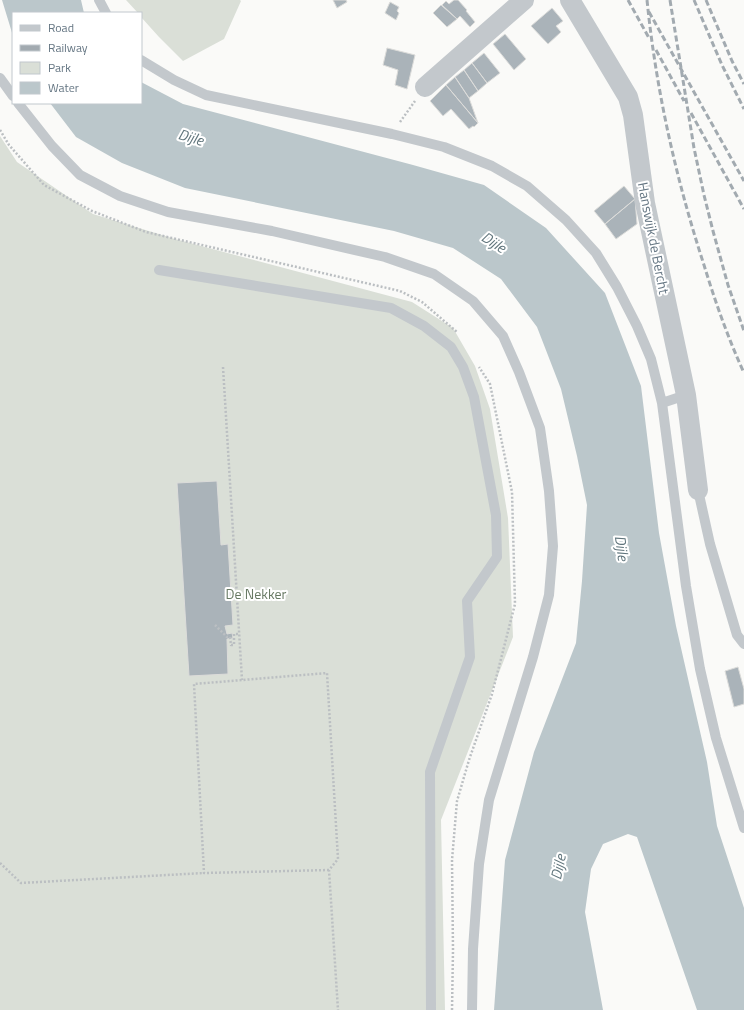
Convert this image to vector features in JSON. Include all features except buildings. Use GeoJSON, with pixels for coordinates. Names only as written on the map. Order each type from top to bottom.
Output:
{"type":"FeatureCollection","features":[{"type":"Feature","properties":{"kind":"street"},"geometry":{"type":"LineString","coordinates":[[425,87],[524,0]]}},
{"type":"Feature","properties":{"kind":"street","name":"Hanswijk de Bercht"},"geometry":{"type":"LineString","coordinates":[[570,0],[628,97],[633,115],[645,203],[686,395],[698,490]]}},
{"type":"Feature","properties":{"kind":"lane"},"geometry":{"type":"LineString","coordinates":[[99,0],[105,12]]}},
{"type":"Feature","properties":{"kind":"lane"},"geometry":{"type":"LineString","coordinates":[[142,61],[174,80],[206,95],[392,134],[444,147],[492,166],[527,186],[566,220],[596,253],[618,287],[651,359],[662,403],[686,586],[700,669],[716,738],[744,828]]}},
{"type":"Feature","properties":{"kind":"lane"},"geometry":{"type":"LineString","coordinates":[[0,78],[12,95]]}},
{"type":"Feature","properties":{"kind":"lane"},"geometry":{"type":"LineString","coordinates":[[19,104],[52,146],[80,175],[120,196],[168,212],[272,231],[385,257],[434,274],[473,301],[503,336],[519,372],[540,428],[549,491],[553,546],[549,595],[533,656],[489,800],[479,864],[473,948],[472,1010]]}},
{"type":"Feature","properties":{"kind":"lane"},"geometry":{"type":"LineString","coordinates":[[159,270],[391,308],[424,326],[451,347],[463,368],[474,397],[496,515],[497,557],[468,601],[470,657],[430,772],[431,1010]]}},
{"type":"Feature","properties":{"kind":"lane"},"geometry":{"type":"LineString","coordinates":[[662,403],[686,395]]}},
{"type":"Feature","properties":{"kind":"lane"},"geometry":{"type":"LineString","coordinates":[[698,490],[710,544],[744,644]]}},
{"type":"Feature","properties":{"kind":"path"},"geometry":{"type":"LineString","coordinates":[[392,134],[425,87]]}},
{"type":"Feature","properties":{"kind":"path"},"geometry":{"type":"LineString","coordinates":[[0,130],[8,145],[44,185],[92,211],[146,232],[400,291],[422,302],[459,334]]}},
{"type":"Feature","properties":{"kind":"path"},"geometry":{"type":"LineString","coordinates":[[452,1010],[452,860],[457,801],[468,760],[492,694],[515,604],[512,492],[490,384],[478,365]]}},
{"type":"Feature","properties":{"kind":"path"},"geometry":{"type":"LineString","coordinates":[[223,367],[242,680]]}},
{"type":"Feature","properties":{"kind":"path"},"geometry":{"type":"LineString","coordinates":[[215,625],[227,637],[230,636],[231,645],[234,645],[234,634],[239,634]]}},
{"type":"Feature","properties":{"kind":"path"},"geometry":{"type":"LineString","coordinates":[[204,873],[194,684],[327,673],[338,858],[329,870],[338,1010]]}},
{"type":"Feature","properties":{"kind":"path"},"geometry":{"type":"LineString","coordinates":[[0,863],[21,883],[204,873],[329,870]]}},
{"type":"Feature","properties":{"kind":"green space"},"geometry":{"type":"Polygon","coordinates":[[[126,0],[241,1],[224,39],[183,61],[142,18],[142,12],[137,12],[126,0]]]}},
{"type":"Feature","properties":{"kind":"green space","name":"De Nekker"},"geometry":{"type":"Polygon","coordinates":[[[0,136],[17,162],[93,214],[175,239],[412,302],[453,328],[475,366],[490,409],[508,518],[513,637],[441,820],[445,1010],[0,1010],[0,136]]]}},
{"type":"Feature","properties":{"kind":"water"},"geometry":{"type":"Polygon","coordinates":[[[2,0],[81,0],[84,12],[12,12],[12,33],[2,0]]]}},
{"type":"Feature","properties":{"kind":"water","name":"Dijle"},"geometry":{"type":"Polygon","coordinates":[[[142,83],[183,104],[484,185],[546,228],[605,293],[641,386],[659,533],[676,626],[707,762],[717,826],[744,908],[744,1010],[697,1010],[637,837],[628,834],[603,844],[591,869],[585,912],[603,1010],[494,1010],[505,860],[534,752],[576,643],[587,505],[561,389],[537,327],[501,279],[453,248],[394,231],[185,188],[122,163],[76,137],[51,104],[142,104],[142,83]]]}},
{"type":"Feature","properties":{"kind":"railway"},"geometry":{"type":"LineString","coordinates":[[628,0],[649,38]]}},
{"type":"Feature","properties":{"kind":"railway"},"geometry":{"type":"LineString","coordinates":[[647,0],[656,67],[668,134],[676,167],[708,279],[717,306],[744,373]]}},
{"type":"Feature","properties":{"kind":"railway"},"geometry":{"type":"LineString","coordinates":[[670,0],[694,148],[704,195],[728,285],[744,331]]}},
{"type":"Feature","properties":{"kind":"railway"},"geometry":{"type":"LineString","coordinates":[[694,0],[722,65],[744,109]]}},
{"type":"Feature","properties":{"kind":"railway"},"geometry":{"type":"LineString","coordinates":[[706,0],[732,61],[744,84]]}},
{"type":"Feature","properties":{"kind":"railway"},"geometry":{"type":"LineString","coordinates":[[649,12],[744,181]]}},
{"type":"Feature","properties":{"kind":"railway"},"geometry":{"type":"LineString","coordinates":[[656,50],[684,101]]}},
{"type":"Feature","properties":{"kind":"railway"},"geometry":{"type":"LineString","coordinates":[[691,113],[744,209]]}}]}
